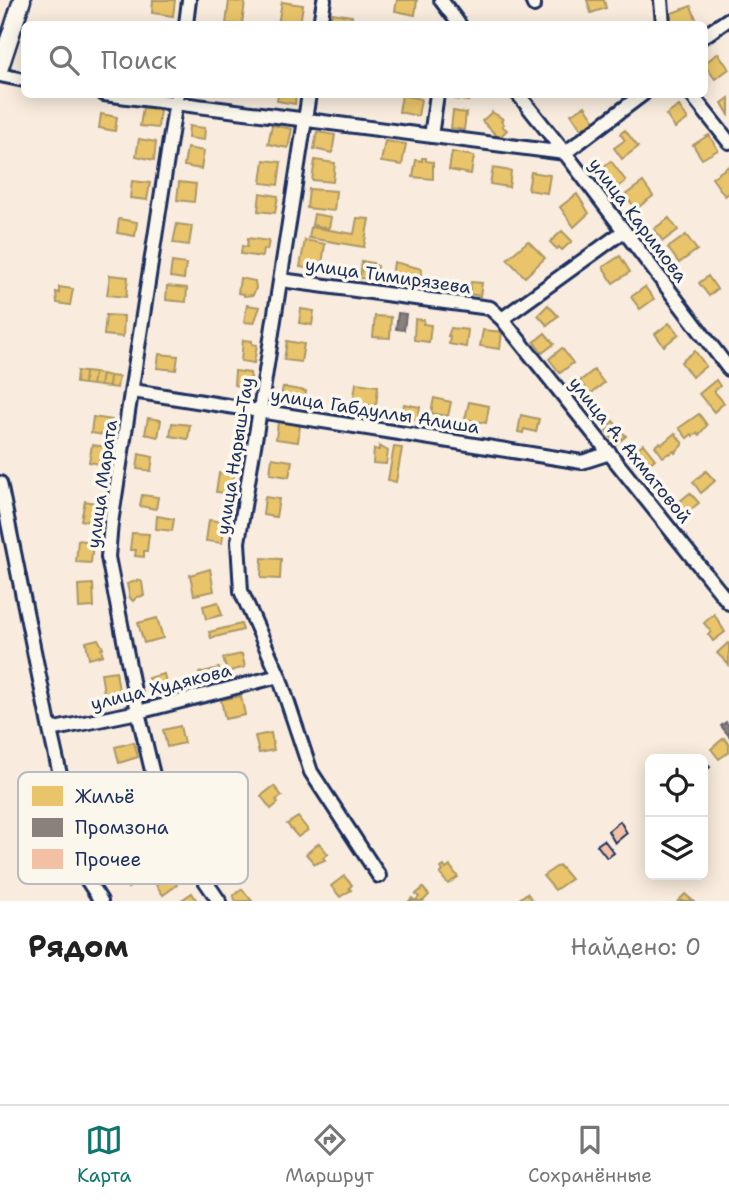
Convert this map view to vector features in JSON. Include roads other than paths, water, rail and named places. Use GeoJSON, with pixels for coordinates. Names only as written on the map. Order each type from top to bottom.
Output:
{"type":"FeatureCollection","features":[{"type":"Feature","properties":{"kind":"main road"},"geometry":{"type":"LineString","coordinates":[[0,67],[22,0]]}},
{"type":"Feature","properties":{"kind":"street"},"geometry":{"type":"LineString","coordinates":[[186,21],[190,0]]}},
{"type":"Feature","properties":{"kind":"street"},"geometry":{"type":"LineString","coordinates":[[320,21],[324,0]]}},
{"type":"Feature","properties":{"kind":"street"},"geometry":{"type":"LineString","coordinates":[[440,0],[453,21]]}},
{"type":"Feature","properties":{"kind":"street"},"geometry":{"type":"LineString","coordinates":[[661,0],[663,21]]}},
{"type":"Feature","properties":{"kind":"street"},"geometry":{"type":"LineString","coordinates":[[708,34],[729,19]]}},
{"type":"Feature","properties":{"kind":"street"},"geometry":{"type":"LineString","coordinates":[[0,75],[21,79]]}},
{"type":"Feature","properties":{"kind":"street","name":"улица Нарыш-Тау"},"geometry":{"type":"LineString","coordinates":[[308,98],[238,542],[241,591],[279,676],[311,772],[379,876]]}},
{"type":"Feature","properties":{"kind":"street"},"geometry":{"type":"LineString","coordinates":[[431,136],[436,98]]}},
{"type":"Feature","properties":{"kind":"street","name":"улица Каримова"},"geometry":{"type":"LineString","coordinates":[[521,98],[729,369]]}},
{"type":"Feature","properties":{"kind":"street"},"geometry":{"type":"LineString","coordinates":[[176,99],[305,120],[565,153],[638,98]]}},
{"type":"Feature","properties":{"kind":"street"},"geometry":{"type":"LineString","coordinates":[[694,98],[729,142]]}},
{"type":"Feature","properties":{"kind":"street","name":"улица Марата"},"geometry":{"type":"LineString","coordinates":[[152,772],[108,557],[176,99]]}},
{"type":"Feature","properties":{"kind":"street"},"geometry":{"type":"LineString","coordinates":[[502,319],[624,231]]}},
{"type":"Feature","properties":{"kind":"street","name":"улица Тимирязева"},"geometry":{"type":"LineString","coordinates":[[281,280],[490,308],[502,319]]}},
{"type":"Feature","properties":{"kind":"street","name":"улица А. Ахматовой"},"geometry":{"type":"LineString","coordinates":[[502,319],[729,603]]}},
{"type":"Feature","properties":{"kind":"street","name":"улица Габдуллы Алиша"},"geometry":{"type":"LineString","coordinates":[[133,391],[582,462],[610,453]]}},
{"type":"Feature","properties":{"kind":"street"},"geometry":{"type":"LineString","coordinates":[[0,483],[59,772]]}},
{"type":"Feature","properties":{"kind":"street","name":"улица Худякова"},"geometry":{"type":"LineString","coordinates":[[50,730],[138,712],[279,676]]}},
{"type":"Feature","properties":{"kind":"street"},"geometry":{"type":"LineString","coordinates":[[90,884],[101,901]]}},
{"type":"Feature","properties":{"kind":"street","name":"улица Марата"},"geometry":{"type":"LineString","coordinates":[[207,884],[219,901]]}}]}
